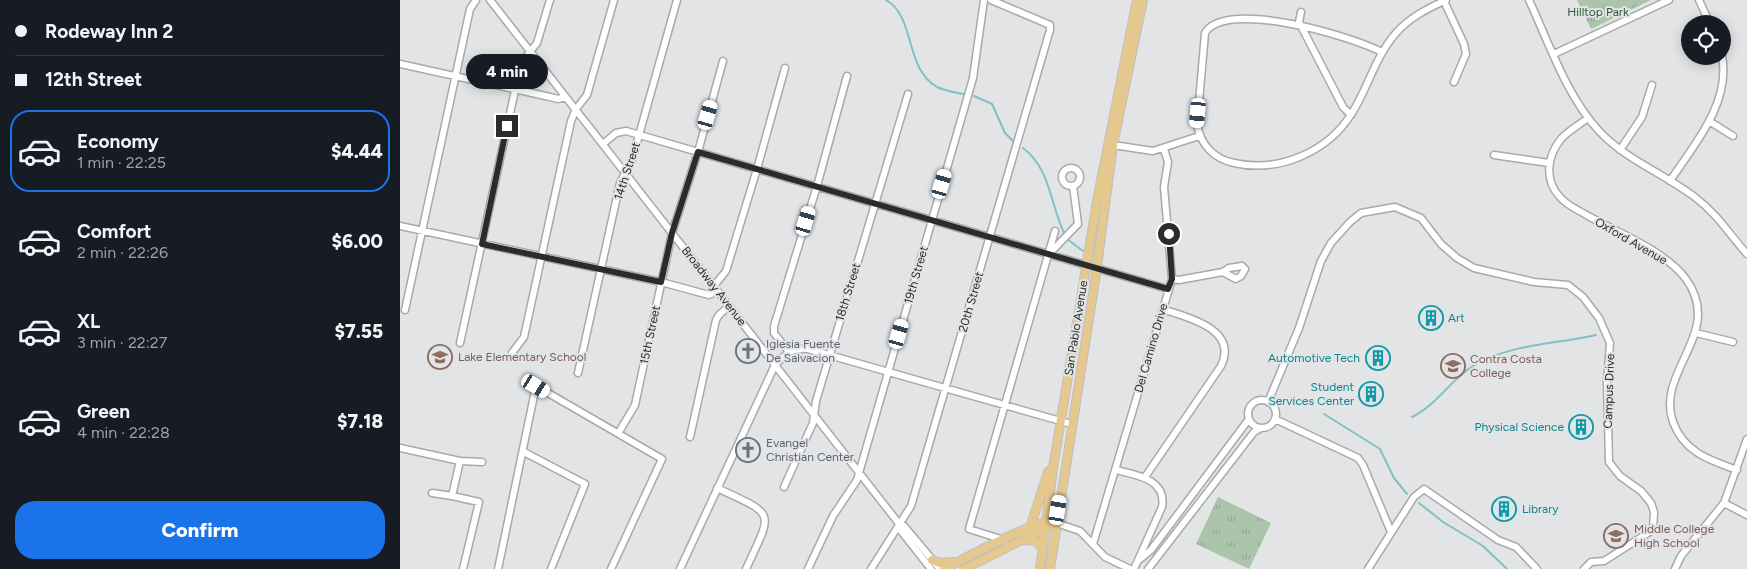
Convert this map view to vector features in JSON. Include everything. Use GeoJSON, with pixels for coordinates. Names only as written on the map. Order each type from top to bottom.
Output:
{"type":"FeatureCollection","features":[{"type":"Feature","properties":{"kind":"main road","name":"San Pablo Avenue"},"geometry":{"type":"LineString","coordinates":[[1040,569],[1053,468],[1086,265],[1107,142],[1137,0]]}},
{"type":"Feature","properties":{"kind":"main road","name":"San Pablo Avenue"},"geometry":{"type":"LineString","coordinates":[[1050,569],[1071,424],[1097,268],[1113,145],[1143,0]]}},
{"type":"Feature","properties":{"kind":"main road"},"geometry":{"type":"LineString","coordinates":[[1030,528],[1048,472],[1053,468]]}},
{"type":"Feature","properties":{"kind":"main road"},"geometry":{"type":"LineString","coordinates":[[944,569],[1030,528],[1056,523]]}},
{"type":"Feature","properties":{"kind":"main road"},"geometry":{"type":"LineString","coordinates":[[964,569],[1022,540],[1047,524]]}},
{"type":"Feature","properties":{"kind":"main road"},"geometry":{"type":"LineString","coordinates":[[1022,540],[1036,541],[1043,548]]}},
{"type":"Feature","properties":{"kind":"main road"},"geometry":{"type":"LineString","coordinates":[[932,560],[940,563],[960,561]]}},
{"type":"Feature","properties":{"kind":"street"},"geometry":{"type":"LineString","coordinates":[[404,310],[470,9],[476,0]]}},
{"type":"Feature","properties":{"kind":"street","name":"Broadway Avenue"},"geometry":{"type":"LineString","coordinates":[[490,0],[900,525],[904,526],[940,569]]}},
{"type":"Feature","properties":{"kind":"street"},"geometry":{"type":"LineString","coordinates":[[460,343],[521,63],[537,43],[550,0]]}},
{"type":"Feature","properties":{"kind":"street"},"geometry":{"type":"LineString","coordinates":[[512,353],[524,337],[571,121],[576,109],[587,95],[614,0]]}},
{"type":"Feature","properties":{"kind":"street","name":"14th Street"},"geometry":{"type":"LineString","coordinates":[[578,373],[620,183],[632,160],[677,0]]}},
{"type":"Feature","properties":{"kind":"street","name":"19th Street"},"geometry":{"type":"LineString","coordinates":[[808,569],[832,516],[856,480],[973,78],[984,0]]}},
{"type":"Feature","properties":{"kind":"street","name":"20th Street"},"geometry":{"type":"LineString","coordinates":[[871,569],[911,506],[947,390],[1050,25],[991,0]]}},
{"type":"Feature","properties":{"kind":"street"},"geometry":{"type":"LineString","coordinates":[[1211,19],[1204,39],[1197,125],[1199,136],[1209,150],[1222,160],[1236,164],[1276,164],[1295,159],[1316,150],[1331,138],[1351,114],[1382,52],[1396,33],[1415,15],[1445,0],[1464,44],[1466,54],[1454,82]]}},
{"type":"Feature","properties":{"kind":"street"},"geometry":{"type":"LineString","coordinates":[[1529,0],[1554,54],[1588,118],[1620,150],[1710,209],[1747,254]]}},
{"type":"Feature","properties":{"kind":"street"},"geometry":{"type":"LineString","coordinates":[[1554,54],[1668,0]]}},
{"type":"Feature","properties":{"kind":"street"},"geometry":{"type":"LineString","coordinates":[[1700,0],[1706,15]]}},
{"type":"Feature","properties":{"kind":"street"},"geometry":{"type":"LineString","coordinates":[[1293,9],[1309,16]]}},
{"type":"Feature","properties":{"kind":"street"},"geometry":{"type":"LineString","coordinates":[[1301,12],[1299,22],[1343,107],[1351,114]]}},
{"type":"Feature","properties":{"kind":"street"},"geometry":{"type":"LineString","coordinates":[[1327,25],[1382,52]]}},
{"type":"Feature","properties":{"kind":"street","name":"15th Street"},"geometry":{"type":"LineString","coordinates":[[618,432],[635,405],[672,233],[698,152],[723,61]]}},
{"type":"Feature","properties":{"kind":"street"},"geometry":{"type":"LineString","coordinates":[[400,64],[558,99],[566,96]]}},
{"type":"Feature","properties":{"kind":"street"},"geometry":{"type":"LineString","coordinates":[[1670,181],[1709,121],[1721,91],[1722,65]]}},
{"type":"Feature","properties":{"kind":"street"},"geometry":{"type":"LineString","coordinates":[[400,226],[661,282],[712,295],[726,271],[785,68]]}},
{"type":"Feature","properties":{"kind":"street"},"geometry":{"type":"LineString","coordinates":[[788,351],[774,333],[774,326],[817,186],[847,76]]}},
{"type":"Feature","properties":{"kind":"street"},"geometry":{"type":"LineString","coordinates":[[1620,150],[1642,117],[1652,84]]}},
{"type":"Feature","properties":{"kind":"street","name":"18th Street"},"geometry":{"type":"LineString","coordinates":[[784,487],[813,423],[813,413],[829,355],[908,94]]}},
{"type":"Feature","properties":{"kind":"street"},"geometry":{"type":"LineString","coordinates":[[1494,155],[1549,163],[1553,149],[1561,139],[1588,118]]}},
{"type":"Feature","properties":{"kind":"street"},"geometry":{"type":"LineString","coordinates":[[1709,121],[1733,136]]}},
{"type":"Feature","properties":{"kind":"street"},"geometry":{"type":"LineString","coordinates":[[603,144],[616,133],[626,131],[639,134],[1168,289]]}},
{"type":"Feature","properties":{"kind":"street"},"geometry":{"type":"LineString","coordinates":[[1113,145],[1153,151],[1164,149],[1199,136]]}},
{"type":"Feature","properties":{"kind":"street","name":"Del Camino Drive"},"geometry":{"type":"LineString","coordinates":[[1093,544],[1172,279],[1164,186],[1168,162],[1164,149]]}},
{"type":"Feature","properties":{"kind":"street","name":"Oxford Avenue"},"geometry":{"type":"LineString","coordinates":[[1549,163],[1553,188],[1568,205],[1658,254],[1678,269],[1687,281],[1696,298],[1698,320],[1696,333],[1675,380],[1670,400],[1671,416],[1677,432],[1692,450],[1708,460],[1737,470]]}},
{"type":"Feature","properties":{"kind":"street"},"geometry":{"type":"LineString","coordinates":[[1049,254],[1078,224],[1073,186]]}},
{"type":"Feature","properties":{"kind":"street","name":"Campus Drive"},"geometry":{"type":"LineString","coordinates":[[1268,402],[1328,249],[1350,222],[1361,213],[1395,207],[1421,218],[1441,244],[1457,258],[1474,268],[1534,282],[1568,285],[1583,297],[1599,318],[1610,350],[1607,382],[1609,462],[1620,476],[1642,491],[1651,503],[1655,520],[1653,529],[1648,533],[1604,561],[1591,562],[1584,569]]}},
{"type":"Feature","properties":{"kind":"street"},"geometry":{"type":"LineString","coordinates":[[1004,540],[969,529],[1055,231]]}},
{"type":"Feature","properties":{"kind":"street"},"geometry":{"type":"LineString","coordinates":[[1172,279],[1179,280],[1223,272]]}},
{"type":"Feature","properties":{"kind":"street"},"geometry":{"type":"LineString","coordinates":[[690,437],[716,320],[718,314],[729,306]]}},
{"type":"Feature","properties":{"kind":"street"},"geometry":{"type":"LineString","coordinates":[[1145,477],[1221,366],[1225,357],[1221,341],[1210,327],[1191,318],[1162,309]]}},
{"type":"Feature","properties":{"kind":"street"},"geometry":{"type":"LineString","coordinates":[[1696,333],[1733,342]]}},
{"type":"Feature","properties":{"kind":"street"},"geometry":{"type":"LineString","coordinates":[[680,569],[775,365],[788,351],[798,348],[829,355],[1071,424]]}},
{"type":"Feature","properties":{"kind":"street"},"geometry":{"type":"LineString","coordinates":[[498,569],[524,452],[536,386],[662,459],[611,569]]}},
{"type":"Feature","properties":{"kind":"street"},"geometry":{"type":"LineString","coordinates":[[1139,560],[1151,550],[1249,419],[1249,411],[1253,404],[1260,401],[1268,402],[1275,411],[1275,420],[1269,426],[1254,432],[1148,569]]}},
{"type":"Feature","properties":{"kind":"street"},"geometry":{"type":"LineString","coordinates":[[1249,419],[1255,426],[1261,428]]}},
{"type":"Feature","properties":{"kind":"street"},"geometry":{"type":"LineString","coordinates":[[1275,420],[1358,458],[1363,465],[1391,532]]}},
{"type":"Feature","properties":{"kind":"street"},"geometry":{"type":"LineString","coordinates":[[1675,569],[1681,556],[1724,503],[1747,439]]}},
{"type":"Feature","properties":{"kind":"street"},"geometry":{"type":"LineString","coordinates":[[400,448],[460,460],[482,462]]}},
{"type":"Feature","properties":{"kind":"street"},"geometry":{"type":"LineString","coordinates":[[524,452],[585,484],[551,569]]}},
{"type":"Feature","properties":{"kind":"street"},"geometry":{"type":"LineString","coordinates":[[452,496],[460,460]]}},
{"type":"Feature","properties":{"kind":"street"},"geometry":{"type":"LineString","coordinates":[[1116,470],[1145,477],[1160,490],[1163,502],[1134,569]]}},
{"type":"Feature","properties":{"kind":"street"},"geometry":{"type":"LineString","coordinates":[[717,488],[759,508],[765,516],[766,525],[746,569]]}},
{"type":"Feature","properties":{"kind":"street"},"geometry":{"type":"LineString","coordinates":[[1368,569],[1417,492],[1424,489],[1498,540],[1516,548],[1537,569]]}},
{"type":"Feature","properties":{"kind":"street"},"geometry":{"type":"LineString","coordinates":[[432,492],[479,502],[463,569]]}},
{"type":"Feature","properties":{"kind":"street"},"geometry":{"type":"LineString","coordinates":[[1724,503],[1747,515]]}},
{"type":"Feature","properties":{"kind":"street"},"geometry":{"type":"LineString","coordinates":[[1056,523],[1080,531],[1111,562],[1130,569]]}},
{"type":"Feature","properties":{"kind":"street","name":"Broadway Avenue"},"geometry":{"type":"LineString","coordinates":[[900,525],[901,532],[931,569]]}},
{"type":"Feature","properties":{"kind":"green space","name":"Hilltop Park"},"geometry":{"type":"Polygon","coordinates":[[[1577,0],[1651,0],[1591,29],[1577,0]]]}},
{"type":"Feature","properties":{"kind":"green space"},"geometry":{"type":"Polygon","coordinates":[[[1218,497],[1271,523],[1249,569],[1196,544],[1218,497]]]}},
{"type":"Feature","properties":{"kind":"waterway"},"geometry":{"type":"LineString","coordinates":[[886,0],[902,18],[914,56],[919,68],[927,79],[937,87],[963,94]]}},
{"type":"Feature","properties":{"kind":"waterway"},"geometry":{"type":"LineString","coordinates":[[974,96],[992,104],[1005,133],[1013,141]]}},
{"type":"Feature","properties":{"kind":"waterway"},"geometry":{"type":"LineString","coordinates":[[1023,148],[1039,166],[1045,177],[1065,235]]}},
{"type":"Feature","properties":{"kind":"waterway"},"geometry":{"type":"LineString","coordinates":[[1067,239],[1083,251]]}},
{"type":"Feature","properties":{"kind":"waterway"},"geometry":{"type":"LineString","coordinates":[[1412,417],[1429,406],[1465,371],[1487,359],[1517,349],[1596,335]]}},
{"type":"Feature","properties":{"kind":"waterway"},"geometry":{"type":"LineString","coordinates":[[1324,414],[1380,449],[1394,478],[1407,494]]}},
{"type":"Feature","properties":{"kind":"waterway"},"geometry":{"type":"LineString","coordinates":[[1419,503],[1443,522],[1483,546],[1507,569]]}},
{"type":"Feature","properties":{"kind":"place","name":"Art"},"geometry":{"type":"Point","coordinates":[1431,318]}},
{"type":"Feature","properties":{"kind":"place","name":"Iglesia Fuente De Salvacion"},"geometry":{"type":"Point","coordinates":[748,351]}},
{"type":"Feature","properties":{"kind":"place","name":"Lake Elementary School"},"geometry":{"type":"Point","coordinates":[440,357]}},
{"type":"Feature","properties":{"kind":"place","name":"Automotive Tech"},"geometry":{"type":"Point","coordinates":[1378,358]}},
{"type":"Feature","properties":{"kind":"place","name":"Contra Costa College"},"geometry":{"type":"Point","coordinates":[1453,366]}},
{"type":"Feature","properties":{"kind":"place","name":"Student Services Center"},"geometry":{"type":"Point","coordinates":[1371,394]}},
{"type":"Feature","properties":{"kind":"place","name":"Physical Science"},"geometry":{"type":"Point","coordinates":[1581,427]}},
{"type":"Feature","properties":{"kind":"place","name":"Evangel Christian Center"},"geometry":{"type":"Point","coordinates":[748,450]}},
{"type":"Feature","properties":{"kind":"place","name":"Library"},"geometry":{"type":"Point","coordinates":[1504,509]}},
{"type":"Feature","properties":{"kind":"place","name":"Middle College High School"},"geometry":{"type":"Point","coordinates":[1616,536]}},
{"type":"Feature","properties":{"kind":"route"},"geometry":{"type":"LineString","coordinates":[[507,126],[482,244],[661,282],[672,233],[698,152],[1168,289],[1172,279],[1173,266],[1169,234]]}}]}
